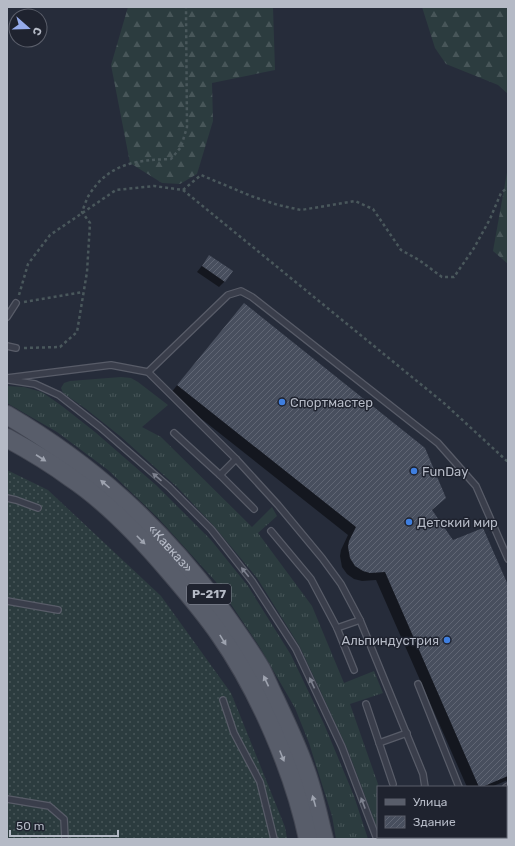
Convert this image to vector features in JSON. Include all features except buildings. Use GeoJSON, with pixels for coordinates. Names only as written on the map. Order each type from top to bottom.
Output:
{"type":"FeatureCollection","features":[{"type":"Feature","properties":{"kind":"main road","name":"«Кавказ»"},"geometry":{"type":"LineString","coordinates":[[7,415],[33,430],[80,462],[124,499],[165,540],[204,587],[234,628],[261,670],[281,712],[304,767],[319,816],[324,839]]}},
{"type":"Feature","properties":{"kind":"main road","name":"«Кавказ»"},"geometry":{"type":"LineString","coordinates":[[7,438],[72,478],[114,513],[152,550],[220,635],[247,679],[269,723],[288,773],[304,821],[308,839]]}},
{"type":"Feature","properties":{"kind":"lane"},"geometry":{"type":"LineString","coordinates":[[148,372],[228,295],[241,291],[252,297],[438,443],[476,486],[508,558]]}},
{"type":"Feature","properties":{"kind":"lane"},"geometry":{"type":"LineString","coordinates":[[7,317],[16,303]]}},
{"type":"Feature","properties":{"kind":"lane"},"geometry":{"type":"LineString","coordinates":[[7,346],[16,348]]}},
{"type":"Feature","properties":{"kind":"lane"},"geometry":{"type":"LineString","coordinates":[[7,379],[111,364],[148,372],[236,459],[278,505],[322,558],[341,584],[360,620],[407,733],[423,774],[425,786]]}},
{"type":"Feature","properties":{"kind":"lane"},"geometry":{"type":"LineString","coordinates":[[7,379],[35,384],[59,395],[100,427],[169,487],[211,529],[252,581],[296,649],[342,747],[377,839]]}},
{"type":"Feature","properties":{"kind":"lane"},"geometry":{"type":"LineString","coordinates":[[174,433],[220,475],[254,510]]}},
{"type":"Feature","properties":{"kind":"lane"},"geometry":{"type":"LineString","coordinates":[[220,475],[236,459]]}},
{"type":"Feature","properties":{"kind":"lane"},"geometry":{"type":"LineString","coordinates":[[7,498],[38,508]]}},
{"type":"Feature","properties":{"kind":"lane"},"geometry":{"type":"LineString","coordinates":[[271,531],[311,579],[337,628],[354,670]]}},
{"type":"Feature","properties":{"kind":"lane"},"geometry":{"type":"LineString","coordinates":[[7,601],[58,610]]}},
{"type":"Feature","properties":{"kind":"lane"},"geometry":{"type":"LineString","coordinates":[[337,628],[360,620]]}},
{"type":"Feature","properties":{"kind":"lane"},"geometry":{"type":"LineString","coordinates":[[418,684],[459,786]]}},
{"type":"Feature","properties":{"kind":"lane"},"geometry":{"type":"LineString","coordinates":[[223,700],[234,733],[260,782],[274,839]]}},
{"type":"Feature","properties":{"kind":"lane"},"geometry":{"type":"LineString","coordinates":[[366,704],[393,784]]}},
{"type":"Feature","properties":{"kind":"lane"},"geometry":{"type":"LineString","coordinates":[[379,743],[407,733]]}},
{"type":"Feature","properties":{"kind":"lane"},"geometry":{"type":"LineString","coordinates":[[7,799],[49,806],[64,819],[65,839]]}},
{"type":"Feature","properties":{"kind":"path"},"geometry":{"type":"LineString","coordinates":[[16,348],[38,349],[60,347],[77,332],[87,272],[90,222],[82,212],[89,195],[100,181],[117,167],[143,160],[171,159],[181,147],[186,128],[186,7]]}},
{"type":"Feature","properties":{"kind":"path"},"geometry":{"type":"LineString","coordinates":[[183,190],[200,174],[251,196],[278,205],[301,210],[355,201],[373,209],[401,250],[420,260],[442,277],[454,277],[474,248],[490,219],[501,193],[508,187]]}},
{"type":"Feature","properties":{"kind":"path"},"geometry":{"type":"LineString","coordinates":[[16,303],[83,292]]}},
{"type":"Feature","properties":{"kind":"green space"},"geometry":{"type":"Polygon","coordinates":[[[128,7],[273,7],[275,70],[212,83],[213,121],[197,174],[180,184],[162,183],[130,163],[111,65],[128,7]]]}},
{"type":"Feature","properties":{"kind":"green space"},"geometry":{"type":"Polygon","coordinates":[[[422,7],[508,7],[508,94],[498,85],[446,64],[435,48],[422,7]]]}},
{"type":"Feature","properties":{"kind":"green space"},"geometry":{"type":"Polygon","coordinates":[[[508,167],[508,264],[493,251],[508,167]]]}},
{"type":"Feature","properties":{"kind":"green space"},"geometry":{"type":"Polygon","coordinates":[[[121,377],[131,378],[138,382],[168,405],[142,427],[161,437],[252,527],[272,507],[277,516],[258,533],[312,606],[344,683],[374,671],[383,693],[350,704],[379,786],[377,786],[377,827],[347,748],[300,647],[257,578],[213,525],[177,487],[120,436],[63,393],[61,388],[64,383],[70,381],[121,377]]]}},
{"type":"Feature","properties":{"kind":"green space"},"geometry":{"type":"Polygon","coordinates":[[[7,386],[24,387],[42,392],[95,432],[156,485],[211,540],[248,586],[291,655],[324,724],[354,796],[368,839],[336,839],[332,816],[309,743],[295,708],[259,646],[216,582],[158,518],[108,470],[57,432],[7,403],[7,386]]]}},
{"type":"Feature","properties":{"kind":"green space"},"geometry":{"type":"Polygon","coordinates":[[[7,470],[48,490],[161,596],[231,693],[285,827],[287,839],[7,839],[7,470]]]}},
{"type":"Feature","properties":{"kind":"place","name":"Спортмастер"},"geometry":{"type":"Point","coordinates":[282,402]}},
{"type":"Feature","properties":{"kind":"place","name":"FunDay"},"geometry":{"type":"Point","coordinates":[414,471]}},
{"type":"Feature","properties":{"kind":"place","name":"Детский мир"},"geometry":{"type":"Point","coordinates":[409,522]}},
{"type":"Feature","properties":{"kind":"place","name":"Альпиндустрия"},"geometry":{"type":"Point","coordinates":[447,640]}}]}
